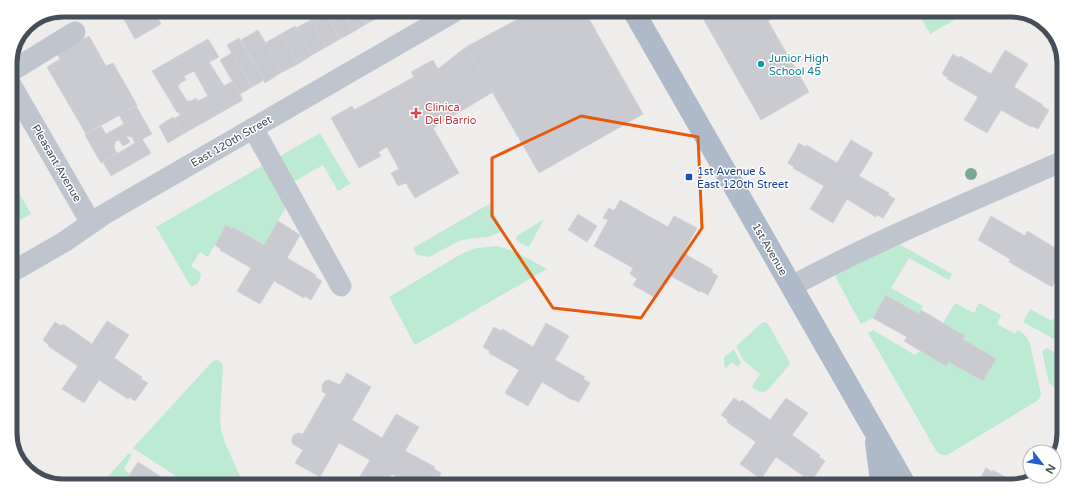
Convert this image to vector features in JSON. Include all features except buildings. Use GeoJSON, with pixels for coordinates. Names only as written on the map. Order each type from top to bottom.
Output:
{"type":"FeatureCollection","features":[{"type":"Feature","properties":{"kind":"main road","name":"1st Avenue"},"geometry":{"type":"LineString","coordinates":[[637,17],[902,479]]}},
{"type":"Feature","properties":{"kind":"main road"},"geometry":{"type":"LineString","coordinates":[[874,431],[881,479]]}},
{"type":"Feature","properties":{"kind":"street","name":"East 120th Street"},"geometry":{"type":"LineString","coordinates":[[17,269],[64,242],[91,222],[113,209],[445,17]]}},
{"type":"Feature","properties":{"kind":"street"},"geometry":{"type":"LineString","coordinates":[[17,68],[75,32]]}},
{"type":"Feature","properties":{"kind":"street","name":"Pleasant Avenue"},"geometry":{"type":"LineString","coordinates":[[17,95],[91,222]]}},
{"type":"Feature","properties":{"kind":"street"},"geometry":{"type":"LineString","coordinates":[[253,128],[341,286]]}},
{"type":"Feature","properties":{"kind":"street"},"geometry":{"type":"LineString","coordinates":[[792,286],[897,234],[1057,164]]}},
{"type":"Feature","properties":{"kind":"highlighted area"},"geometry":{"type":"Polygon","coordinates":[[[581,116],[698,137],[702,228],[641,318],[553,308],[492,216],[492,158],[581,116]]]}},
{"type":"Feature","properties":{"kind":"green space"},"geometry":{"type":"Polygon","coordinates":[[[921,17],[960,17],[930,34],[921,17]]]}},
{"type":"Feature","properties":{"kind":"green space"},"geometry":{"type":"Polygon","coordinates":[[[320,133],[350,184],[338,191],[323,165],[297,180],[292,181],[275,159],[320,133]]]}},
{"type":"Feature","properties":{"kind":"green space"},"geometry":{"type":"Polygon","coordinates":[[[267,163],[290,200],[264,245],[234,227],[232,229],[226,225],[208,257],[200,252],[191,266],[200,272],[201,275],[198,283],[191,287],[156,227],[267,163]]]}},
{"type":"Feature","properties":{"kind":"green space"},"geometry":{"type":"Polygon","coordinates":[[[17,189],[31,214],[17,222],[17,189]]]}},
{"type":"Feature","properties":{"kind":"green space"},"geometry":{"type":"Polygon","coordinates":[[[489,204],[504,231],[488,237],[459,241],[429,257],[417,255],[413,248],[489,204]]]}},
{"type":"Feature","properties":{"kind":"green space"},"geometry":{"type":"Polygon","coordinates":[[[544,219],[529,247],[517,241],[516,238],[518,235],[544,219]]]}},
{"type":"Feature","properties":{"kind":"green space"},"geometry":{"type":"Polygon","coordinates":[[[897,243],[952,274],[949,280],[909,258],[891,288],[923,306],[919,314],[886,295],[873,318],[861,324],[836,278],[837,271],[897,243]]]}},
{"type":"Feature","properties":{"kind":"green space"},"geometry":{"type":"Polygon","coordinates":[[[497,246],[514,251],[547,269],[415,345],[389,297],[463,253],[477,248],[497,246]]]}},
{"type":"Feature","properties":{"kind":"green space"},"geometry":{"type":"Polygon","coordinates":[[[955,303],[974,313],[979,303],[1001,315],[997,324],[1015,334],[1018,330],[1026,336],[1030,344],[1041,394],[1037,401],[947,455],[942,455],[937,452],[868,333],[873,330],[915,355],[920,351],[946,366],[949,362],[982,381],[996,359],[963,339],[965,336],[943,323],[955,303]]]}},
{"type":"Feature","properties":{"kind":"green space"},"geometry":{"type":"Polygon","coordinates":[[[1030,309],[1052,321],[1057,314],[1057,341],[1023,322],[1030,309]]]}},
{"type":"Feature","properties":{"kind":"green space"},"geometry":{"type":"Polygon","coordinates":[[[765,322],[768,324],[790,364],[768,390],[761,392],[752,387],[760,374],[744,361],[736,346],[765,322]]]}},
{"type":"Feature","properties":{"kind":"green space"},"geometry":{"type":"Polygon","coordinates":[[[1047,348],[1057,354],[1057,388],[1049,383],[1042,351],[1047,348]]]}},
{"type":"Feature","properties":{"kind":"green space"},"geometry":{"type":"Polygon","coordinates":[[[734,349],[741,363],[738,367],[731,362],[726,369],[724,357],[734,349]]]}},
{"type":"Feature","properties":{"kind":"green space"},"geometry":{"type":"Polygon","coordinates":[[[213,361],[220,361],[223,365],[220,418],[221,429],[225,443],[241,479],[180,479],[133,448],[213,361]]]}},
{"type":"Feature","properties":{"kind":"green space"},"geometry":{"type":"Polygon","coordinates":[[[129,453],[132,455],[124,469],[130,475],[127,479],[106,479],[129,453]]]}},
{"type":"Feature","properties":{"kind":"place","name":"Junior High School 45"},"geometry":{"type":"Point","coordinates":[761,64]}},
{"type":"Feature","properties":{"kind":"place","name":"Clinica Del Barrio"},"geometry":{"type":"Point","coordinates":[416,113]}},
{"type":"Feature","properties":{"kind":"place","name":"1st Avenue & East 120th Street"},"geometry":{"type":"Point","coordinates":[689,177]}}]}
